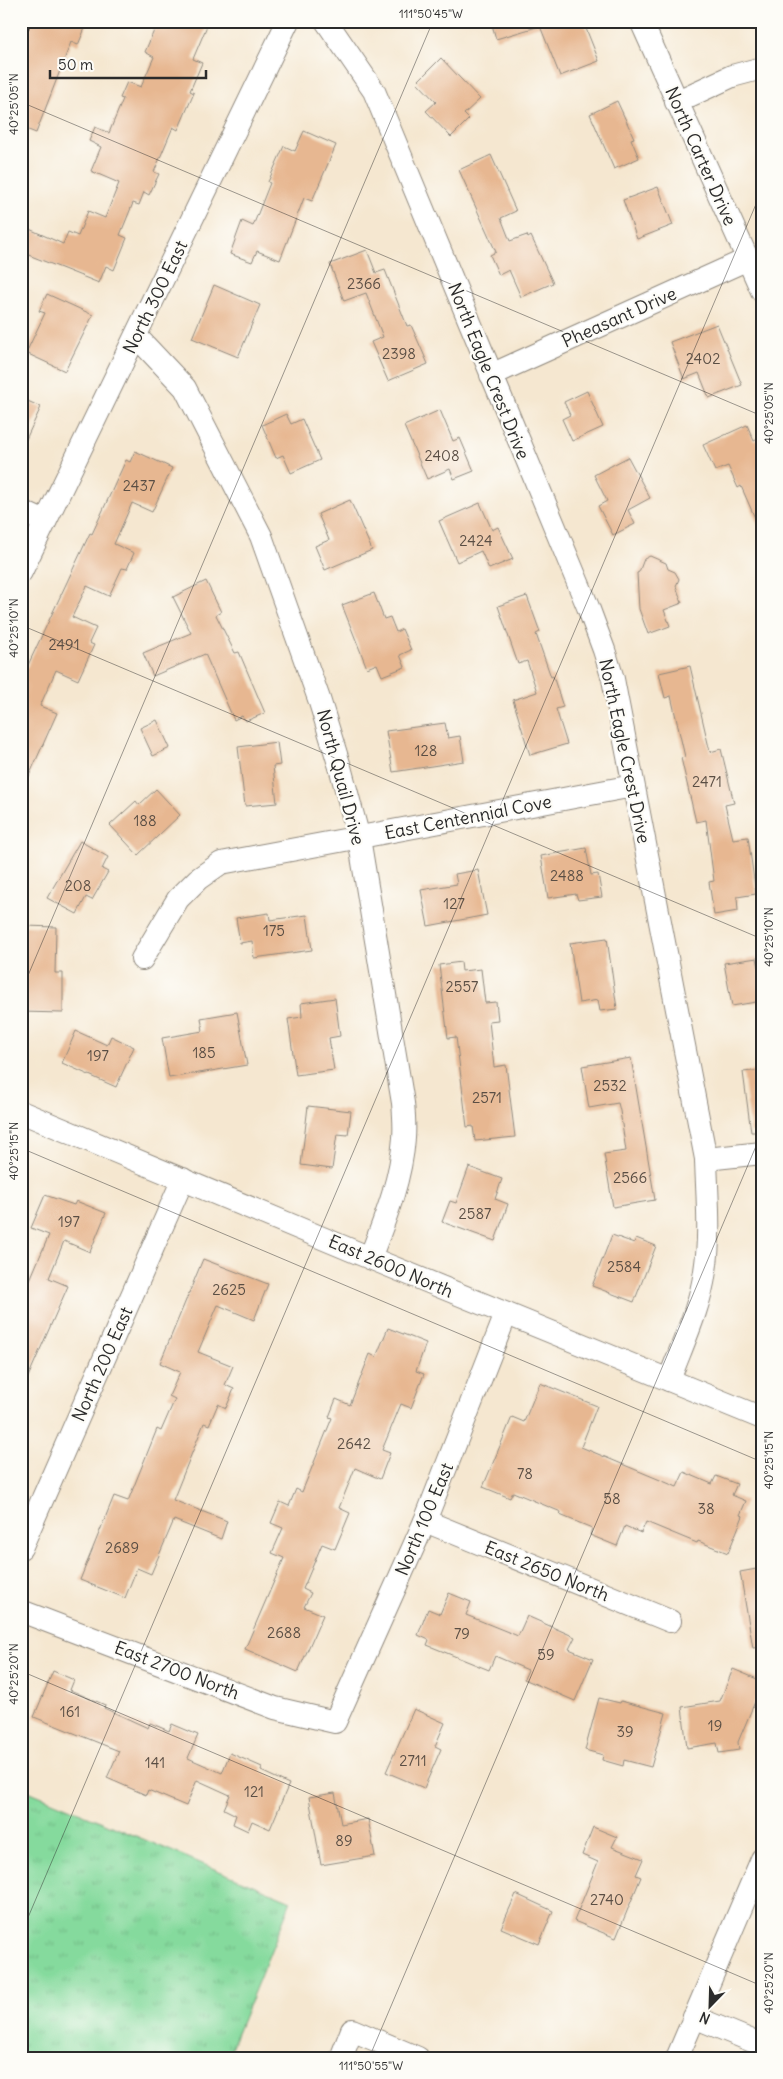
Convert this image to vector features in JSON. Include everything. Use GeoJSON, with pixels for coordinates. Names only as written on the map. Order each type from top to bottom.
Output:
{"type":"FeatureCollection","features":[{"type":"Feature","properties":{"kind":"street","name":"North 300 East"},"geometry":{"type":"LineString","coordinates":[[21,572],[288,21]]}},
{"type":"Feature","properties":{"kind":"street","name":"North Eagle Crest Drive"},"geometry":{"type":"LineString","coordinates":[[326,21],[374,91],[604,650],[613,679],[706,1159],[708,1240],[705,1272],[696,1308],[669,1380]]}},
{"type":"Feature","properties":{"kind":"street","name":"North Carter Drive"},"geometry":{"type":"LineString","coordinates":[[641,21],[762,291]]}},
{"type":"Feature","properties":{"kind":"street"},"geometry":{"type":"LineString","coordinates":[[676,102],[732,76],[762,68]]}},
{"type":"Feature","properties":{"kind":"street","name":"Pheasant Drive"},"geometry":{"type":"LineString","coordinates":[[491,375],[748,259]]}},
{"type":"Feature","properties":{"kind":"street","name":"North Quail Drive"},"geometry":{"type":"LineString","coordinates":[[136,336],[185,388],[261,536],[319,700],[340,767],[359,838],[403,1103],[404,1137],[400,1170],[393,1196],[370,1258]]}},
{"type":"Feature","properties":{"kind":"street"},"geometry":{"type":"LineString","coordinates":[[21,511],[46,522]]}},
{"type":"Feature","properties":{"kind":"street","name":"East Centennial Cove"},"geometry":{"type":"LineString","coordinates":[[142,959],[178,899],[198,879],[222,863],[633,786]]}},
{"type":"Feature","properties":{"kind":"street","name":"East 2600 North"},"geometry":{"type":"LineString","coordinates":[[21,1112],[370,1258],[762,1418]]}},
{"type":"Feature","properties":{"kind":"street"},"geometry":{"type":"LineString","coordinates":[[706,1159],[762,1153]]}},
{"type":"Feature","properties":{"kind":"street","name":"North 200 East"},"geometry":{"type":"LineString","coordinates":[[21,1548],[183,1179]]}},
{"type":"Feature","properties":{"kind":"street","name":"North 100 East"},"geometry":{"type":"LineString","coordinates":[[335,1722],[425,1521],[506,1314]]}},
{"type":"Feature","properties":{"kind":"street","name":"East 2650 North"},"geometry":{"type":"LineString","coordinates":[[425,1521],[670,1621]]}},
{"type":"Feature","properties":{"kind":"street","name":"East 2700 North"},"geometry":{"type":"LineString","coordinates":[[21,1610],[275,1708],[335,1722]]}},
{"type":"Feature","properties":{"kind":"street"},"geometry":{"type":"LineString","coordinates":[[677,2058],[762,1859]]}},
{"type":"Feature","properties":{"kind":"street"},"geometry":{"type":"LineString","coordinates":[[694,2017],[762,2045]]}},
{"type":"Feature","properties":{"kind":"street"},"geometry":{"type":"LineString","coordinates":[[341,2058],[352,2030],[418,2058]]}},
{"type":"Feature","properties":{"kind":"green space"},"geometry":{"type":"Polygon","coordinates":[[[21,1788],[291,1901],[227,2058],[21,2058],[21,1788]]]}},
{"type":"Feature","properties":{"kind":"building"},"geometry":{"type":"Polygon","coordinates":[[[21,21],[88,21],[78,45],[71,42],[36,133],[21,127],[21,21]]]}},
{"type":"Feature","properties":{"kind":"building"},"geometry":{"type":"Polygon","coordinates":[[[158,21],[209,21],[193,59],[202,63],[190,91],[194,93],[178,130],[173,127],[154,172],[159,174],[149,195],[144,192],[139,205],[133,203],[120,235],[127,238],[114,270],[106,266],[99,283],[21,252],[21,240],[27,228],[63,244],[68,232],[78,236],[88,211],[105,218],[119,183],[91,171],[101,147],[89,141],[95,127],[109,133],[123,99],[120,98],[127,82],[141,87],[154,57],[145,52],[158,21]]]}},
{"type":"Feature","properties":{"kind":"building"},"geometry":{"type":"Polygon","coordinates":[[[491,21],[540,21],[540,24],[549,21],[583,21],[599,61],[560,76],[540,26],[496,39],[491,21]]]}},
{"type":"Feature","properties":{"kind":"building"},"geometry":{"type":"Polygon","coordinates":[[[441,58],[480,99],[464,114],[469,119],[451,137],[426,111],[436,102],[417,82],[441,58]]]}},
{"type":"Feature","properties":{"kind":"building"},"geometry":{"type":"Polygon","coordinates":[[[617,101],[634,138],[631,139],[639,158],[614,169],[590,114],[617,101]]]}},
{"type":"Feature","properties":{"kind":"building"},"geometry":{"type":"Polygon","coordinates":[[[304,131],[336,145],[312,201],[304,198],[280,260],[257,251],[252,262],[230,254],[242,221],[253,226],[270,183],[268,182],[284,146],[295,151],[304,131]]]}},
{"type":"Feature","properties":{"kind":"building"},"geometry":{"type":"Polygon","coordinates":[[[491,155],[516,211],[501,218],[510,241],[527,235],[528,238],[531,236],[553,283],[521,297],[509,270],[499,275],[490,255],[496,252],[459,170],[491,155]]]}},
{"type":"Feature","properties":{"kind":"building"},"geometry":{"type":"Polygon","coordinates":[[[658,187],[673,225],[637,239],[623,200],[658,187]]]}},
{"type":"Feature","properties":{"kind":"building"},"geometry":{"type":"Polygon","coordinates":[[[367,250],[376,273],[385,270],[407,326],[411,325],[428,364],[388,381],[371,342],[383,337],[366,293],[344,301],[330,264],[367,250]]]}},
{"type":"Feature","properties":{"kind":"building"},"geometry":{"type":"Polygon","coordinates":[[[214,285],[260,305],[238,357],[192,338],[214,285]]]}},
{"type":"Feature","properties":{"kind":"building"},"geometry":{"type":"Polygon","coordinates":[[[47,294],[93,315],[65,371],[26,353],[45,313],[39,311],[47,294]]]}},
{"type":"Feature","properties":{"kind":"building"},"geometry":{"type":"Polygon","coordinates":[[[717,324],[742,385],[709,398],[699,373],[684,379],[670,342],[717,324]]]}},
{"type":"Feature","properties":{"kind":"building"},"geometry":{"type":"Polygon","coordinates":[[[587,391],[603,427],[572,441],[562,419],[570,415],[564,402],[587,391]]]}},
{"type":"Feature","properties":{"kind":"building"},"geometry":{"type":"Polygon","coordinates":[[[21,398],[41,407],[21,450],[21,398]]]}},
{"type":"Feature","properties":{"kind":"building"},"geometry":{"type":"Polygon","coordinates":[[[440,410],[453,441],[460,438],[474,471],[454,479],[450,469],[427,479],[404,426],[440,410]]]}},
{"type":"Feature","properties":{"kind":"building"},"geometry":{"type":"Polygon","coordinates":[[[286,414],[291,424],[302,419],[320,460],[291,473],[283,455],[276,458],[262,425],[286,414]]]}},
{"type":"Feature","properties":{"kind":"building"},"geometry":{"type":"Polygon","coordinates":[[[747,425],[754,441],[762,437],[762,534],[741,486],[738,488],[728,466],[715,471],[703,445],[747,425]]]}},
{"type":"Feature","properties":{"kind":"building"},"geometry":{"type":"Polygon","coordinates":[[[135,451],[172,468],[152,512],[132,503],[114,544],[134,553],[127,569],[122,568],[109,596],[87,586],[72,617],[96,628],[89,643],[94,645],[78,680],[56,670],[40,706],[57,713],[21,794],[21,680],[126,460],[130,462],[135,451]]]}},
{"type":"Feature","properties":{"kind":"building"},"geometry":{"type":"Polygon","coordinates":[[[628,457],[650,498],[628,510],[635,524],[613,535],[598,506],[607,501],[594,475],[628,457]]]}},
{"type":"Feature","properties":{"kind":"building"},"geometry":{"type":"Polygon","coordinates":[[[350,500],[372,550],[325,570],[315,546],[329,540],[318,514],[350,500]]]}},
{"type":"Feature","properties":{"kind":"building"},"geometry":{"type":"Polygon","coordinates":[[[480,503],[492,530],[498,527],[513,559],[489,569],[481,551],[457,562],[439,521],[480,503]]]}},
{"type":"Feature","properties":{"kind":"building"},"geometry":{"type":"Polygon","coordinates":[[[650,556],[666,563],[668,569],[675,572],[679,579],[676,586],[682,603],[664,610],[670,626],[648,634],[639,609],[637,573],[644,559],[650,556]]]}},
{"type":"Feature","properties":{"kind":"building"},"geometry":{"type":"Polygon","coordinates":[[[206,581],[221,612],[216,615],[235,653],[239,652],[265,713],[246,721],[242,716],[234,720],[205,654],[153,676],[143,653],[191,633],[173,597],[206,581]]]}},
{"type":"Feature","properties":{"kind":"building"},"geometry":{"type":"Polygon","coordinates":[[[374,593],[384,619],[390,617],[396,632],[402,629],[411,650],[400,655],[405,667],[382,676],[377,664],[367,668],[342,605],[374,593]]]}},
{"type":"Feature","properties":{"kind":"building"},"geometry":{"type":"Polygon","coordinates":[[[527,596],[540,632],[536,634],[563,707],[556,709],[567,744],[530,755],[513,700],[537,692],[527,661],[518,664],[498,606],[527,596]]]}},
{"type":"Feature","properties":{"kind":"building"},"geometry":{"type":"Polygon","coordinates":[[[690,666],[710,752],[721,749],[734,803],[725,805],[733,839],[748,837],[756,894],[737,897],[738,911],[714,915],[709,882],[714,881],[706,820],[696,822],[681,758],[685,757],[671,696],[665,698],[659,673],[690,666]]]}},
{"type":"Feature","properties":{"kind":"building"},"geometry":{"type":"Polygon","coordinates":[[[157,720],[170,748],[153,756],[140,728],[157,720]]]}},
{"type":"Feature","properties":{"kind":"building"},"geometry":{"type":"Polygon","coordinates":[[[445,723],[448,738],[460,736],[464,761],[393,772],[386,731],[445,723]]]}},
{"type":"Feature","properties":{"kind":"building"},"geometry":{"type":"Polygon","coordinates":[[[277,742],[280,765],[273,766],[277,803],[245,806],[238,747],[277,742]]]}},
{"type":"Feature","properties":{"kind":"building"},"geometry":{"type":"Polygon","coordinates":[[[156,789],[180,815],[138,855],[110,825],[136,801],[139,805],[156,789]]]}},
{"type":"Feature","properties":{"kind":"building"},"geometry":{"type":"Polygon","coordinates":[[[80,841],[108,857],[102,869],[108,872],[92,900],[86,897],[77,914],[47,898],[80,841]]]}},
{"type":"Feature","properties":{"kind":"building"},"geometry":{"type":"Polygon","coordinates":[[[586,848],[591,875],[598,874],[602,897],[578,900],[576,894],[548,898],[541,856],[586,848]]]}},
{"type":"Feature","properties":{"kind":"building"},"geometry":{"type":"Polygon","coordinates":[[[478,870],[487,915],[428,926],[421,890],[457,884],[455,874],[478,870]]]}},
{"type":"Feature","properties":{"kind":"building"},"geometry":{"type":"Polygon","coordinates":[[[269,913],[270,920],[307,915],[312,950],[254,958],[252,941],[240,943],[236,918],[269,913]]]}},
{"type":"Feature","properties":{"kind":"building"},"geometry":{"type":"Polygon","coordinates":[[[25,926],[56,927],[55,973],[63,973],[63,1013],[21,1012],[21,960],[24,960],[25,926]]]}},
{"type":"Feature","properties":{"kind":"building"},"geometry":{"type":"Polygon","coordinates":[[[607,938],[617,1009],[600,1011],[598,1000],[579,1003],[570,943],[607,938]]]}},
{"type":"Feature","properties":{"kind":"building"},"geometry":{"type":"Polygon","coordinates":[[[757,958],[762,982],[762,1001],[732,1006],[724,963],[757,958]]]}},
{"type":"Feature","properties":{"kind":"building"},"geometry":{"type":"Polygon","coordinates":[[[461,962],[462,971],[481,969],[485,1003],[496,1002],[498,1020],[489,1021],[494,1067],[506,1065],[515,1137],[475,1141],[473,1126],[467,1127],[456,1037],[448,1038],[439,965],[461,962]]]}},
{"type":"Feature","properties":{"kind":"building"},"geometry":{"type":"Polygon","coordinates":[[[335,998],[340,1036],[329,1038],[334,1070],[296,1075],[288,1019],[302,1017],[301,1003],[335,998]]]}},
{"type":"Feature","properties":{"kind":"building"},"geometry":{"type":"Polygon","coordinates":[[[237,1012],[247,1065],[169,1078],[162,1038],[203,1031],[201,1018],[237,1012]]]}},
{"type":"Feature","properties":{"kind":"building"},"geometry":{"type":"Polygon","coordinates":[[[76,1031],[107,1045],[111,1036],[134,1047],[116,1087],[62,1063],[76,1031]]]}},
{"type":"Feature","properties":{"kind":"building"},"geometry":{"type":"Polygon","coordinates":[[[631,1058],[655,1200],[613,1207],[604,1154],[626,1151],[620,1111],[618,1103],[589,1108],[582,1066],[631,1058]]]}},
{"type":"Feature","properties":{"kind":"building"},"geometry":{"type":"Polygon","coordinates":[[[762,1070],[762,1132],[751,1132],[743,1072],[762,1070]]]}},
{"type":"Feature","properties":{"kind":"building"},"geometry":{"type":"Polygon","coordinates":[[[308,1106],[351,1111],[348,1135],[337,1134],[332,1169],[301,1165],[308,1106]]]}},
{"type":"Feature","properties":{"kind":"building"},"geometry":{"type":"Polygon","coordinates":[[[469,1167],[502,1179],[495,1199],[508,1204],[495,1241],[442,1222],[450,1201],[456,1203],[469,1167]]]}},
{"type":"Feature","properties":{"kind":"building"},"geometry":{"type":"Polygon","coordinates":[[[45,1195],[74,1205],[76,1201],[106,1213],[90,1252],[64,1241],[49,1278],[68,1286],[21,1393],[21,1279],[29,1282],[49,1235],[31,1228],[45,1195]]]}},
{"type":"Feature","properties":{"kind":"building"},"geometry":{"type":"Polygon","coordinates":[[[612,1235],[634,1243],[636,1238],[656,1246],[634,1302],[592,1286],[612,1235]]]}},
{"type":"Feature","properties":{"kind":"building"},"geometry":{"type":"Polygon","coordinates":[[[203,1259],[268,1284],[254,1320],[218,1305],[198,1352],[233,1366],[225,1385],[234,1389],[226,1408],[218,1404],[209,1425],[204,1423],[173,1500],[227,1521],[221,1539],[174,1520],[151,1574],[137,1568],[125,1598],[80,1580],[114,1496],[128,1501],[157,1429],[161,1431],[175,1399],[169,1396],[180,1372],[160,1363],[203,1259]]]}},
{"type":"Feature","properties":{"kind":"building"},"geometry":{"type":"Polygon","coordinates":[[[388,1328],[426,1343],[416,1371],[424,1374],[411,1408],[401,1404],[382,1450],[390,1453],[380,1479],[355,1468],[339,1508],[350,1513],[335,1549],[322,1544],[303,1589],[311,1593],[304,1607],[323,1615],[298,1672],[245,1649],[284,1558],[272,1553],[283,1528],[271,1523],[280,1502],[289,1506],[296,1489],[302,1492],[332,1418],[329,1417],[336,1399],[350,1405],[370,1354],[376,1357],[388,1328]]]}},
{"type":"Feature","properties":{"kind":"building"},"geometry":{"type":"Polygon","coordinates":[[[540,1383],[597,1406],[581,1447],[677,1487],[684,1472],[712,1484],[716,1476],[737,1484],[732,1495],[746,1501],[740,1515],[743,1516],[728,1553],[698,1541],[697,1543],[646,1522],[641,1533],[625,1526],[617,1546],[590,1535],[592,1528],[560,1515],[561,1512],[513,1492],[510,1498],[483,1487],[512,1417],[524,1422],[540,1383]]]}},
{"type":"Feature","properties":{"kind":"building"},"geometry":{"type":"Polygon","coordinates":[[[762,1568],[762,1647],[753,1648],[740,1572],[762,1568]]]}},
{"type":"Feature","properties":{"kind":"building"},"geometry":{"type":"Polygon","coordinates":[[[449,1593],[471,1602],[466,1615],[518,1636],[527,1616],[575,1637],[569,1649],[593,1659],[575,1701],[524,1679],[528,1670],[495,1656],[489,1670],[427,1645],[429,1640],[418,1635],[428,1609],[440,1614],[449,1593]]]}},
{"type":"Feature","properties":{"kind":"building"},"geometry":{"type":"Polygon","coordinates":[[[733,1669],[762,1681],[738,1742],[739,1750],[719,1753],[717,1743],[687,1748],[682,1707],[720,1701],[733,1669]]]}},
{"type":"Feature","properties":{"kind":"building"},"geometry":{"type":"Polygon","coordinates":[[[53,1671],[74,1680],[70,1690],[105,1705],[104,1708],[148,1728],[150,1723],[169,1731],[172,1724],[198,1735],[188,1758],[222,1773],[230,1753],[262,1767],[261,1771],[289,1784],[270,1829],[252,1821],[248,1831],[233,1824],[236,1815],[224,1809],[230,1795],[197,1780],[186,1806],[148,1790],[146,1795],[107,1778],[119,1751],[34,1717],[53,1671]]]}},
{"type":"Feature","properties":{"kind":"building"},"geometry":{"type":"Polygon","coordinates":[[[599,1698],[620,1703],[621,1701],[666,1713],[651,1767],[624,1760],[623,1766],[602,1760],[603,1755],[585,1750],[599,1698]]]}},
{"type":"Feature","properties":{"kind":"building"},"geometry":{"type":"Polygon","coordinates":[[[414,1709],[445,1723],[435,1746],[441,1749],[424,1788],[386,1772],[414,1709]]]}},
{"type":"Feature","properties":{"kind":"building"},"geometry":{"type":"Polygon","coordinates":[[[335,1793],[341,1824],[368,1819],[375,1856],[321,1865],[309,1797],[335,1793]]]}},
{"type":"Feature","properties":{"kind":"building"},"geometry":{"type":"Polygon","coordinates":[[[593,1827],[617,1837],[612,1847],[643,1859],[636,1875],[641,1877],[616,1938],[574,1921],[598,1862],[582,1855],[593,1827]]]}},
{"type":"Feature","properties":{"kind":"building"},"geometry":{"type":"Polygon","coordinates":[[[516,1894],[553,1911],[539,1944],[501,1928],[516,1894]]]}}]}
